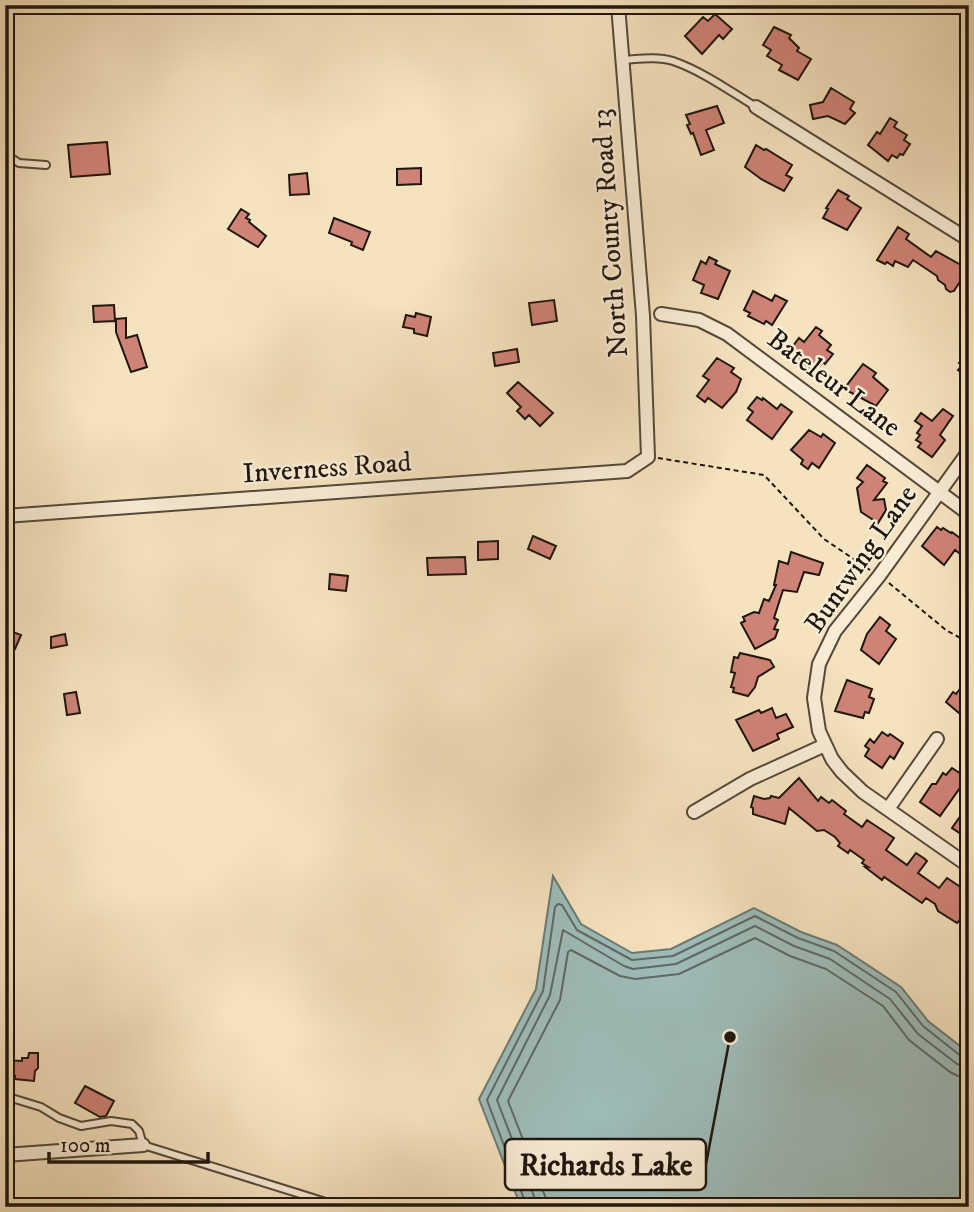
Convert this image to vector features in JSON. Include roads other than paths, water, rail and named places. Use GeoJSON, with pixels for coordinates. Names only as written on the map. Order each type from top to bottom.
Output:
{"type":"FeatureCollection","features":[{"type":"Feature","properties":{"kind":"street","name":"North County Road 13"},"geometry":{"type":"LineString","coordinates":[[618,5],[643,316],[648,457]]}},
{"type":"Feature","properties":{"kind":"street"},"geometry":{"type":"LineString","coordinates":[[756,107],[969,240]]}},
{"type":"Feature","properties":{"kind":"street","name":"Bateleur Lane"},"geometry":{"type":"LineString","coordinates":[[661,314],[699,320],[727,334],[969,514]]}},
{"type":"Feature","properties":{"kind":"street","name":"Buntwing Lane"},"geometry":{"type":"LineString","coordinates":[[969,451],[879,576],[835,631],[819,664],[814,698],[816,716],[825,745],[832,759],[852,782],[969,866]]}},
{"type":"Feature","properties":{"kind":"street","name":"Inverness Road"},"geometry":{"type":"LineString","coordinates":[[5,516],[627,471],[648,457]]}},
{"type":"Feature","properties":{"kind":"street"},"geometry":{"type":"LineString","coordinates":[[888,809],[937,739]]}},
{"type":"Feature","properties":{"kind":"street"},"geometry":{"type":"LineString","coordinates":[[694,812],[750,779],[825,745]]}},
{"type":"Feature","properties":{"kind":"street"},"geometry":{"type":"LineString","coordinates":[[5,1155],[144,1145]]}},
{"type":"Feature","properties":{"kind":"lane"},"geometry":{"type":"LineString","coordinates":[[622,60],[653,58],[673,61],[714,81],[756,107]]}},
{"type":"Feature","properties":{"kind":"lane"},"geometry":{"type":"LineString","coordinates":[[5,154],[19,163],[46,165]]}},
{"type":"Feature","properties":{"kind":"lane"},"geometry":{"type":"LineString","coordinates":[[5,1096],[41,1107],[59,1118],[81,1126],[110,1121],[132,1124],[139,1131],[144,1145],[342,1207]]}},
{"type":"Feature","properties":{"kind":"water"},"geometry":{"type":"Polygon","coordinates":[[[553,876],[581,924],[632,953],[671,949],[754,908],[801,932],[837,945],[901,987],[928,1021],[969,1053],[969,1207],[521,1207],[479,1099],[536,989],[553,876]]]}},
{"type":"Feature","properties":{"kind":"place","name":"Richards Lake"},"geometry":{"type":"Point","coordinates":[730,1037]}}]}
